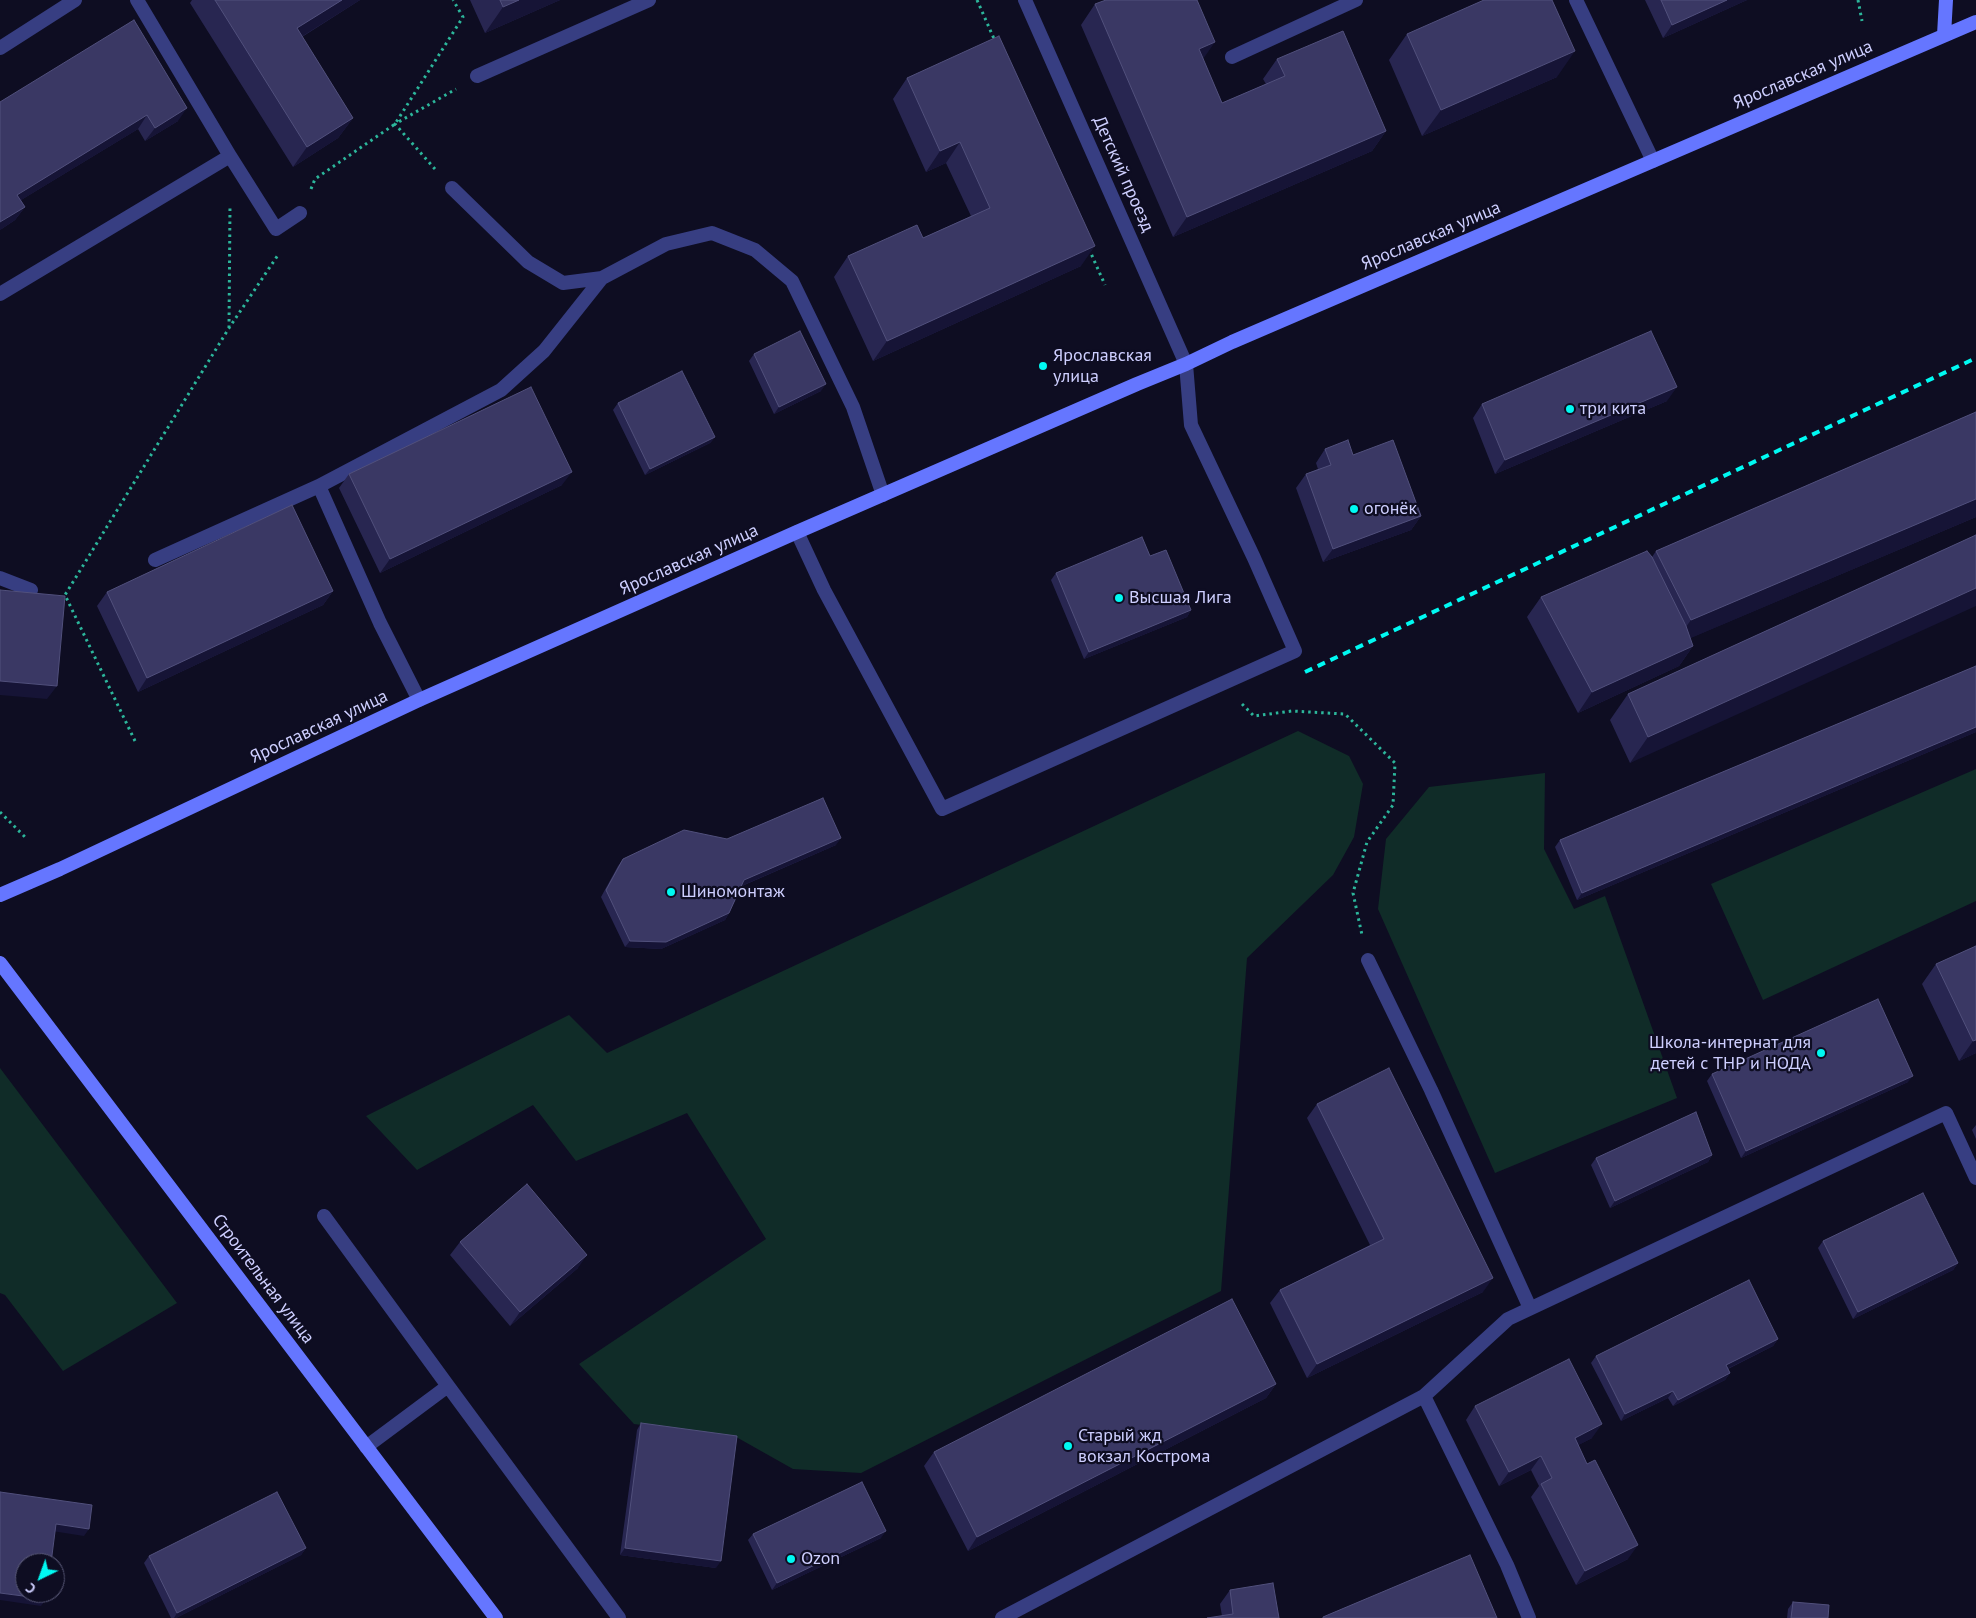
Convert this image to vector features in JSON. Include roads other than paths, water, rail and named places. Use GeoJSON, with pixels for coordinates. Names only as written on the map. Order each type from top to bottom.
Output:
{"type":"FeatureCollection","features":[{"type":"Feature","properties":{"kind":"main road"},"geometry":{"type":"LineString","coordinates":[[1944,35],[1946,0]]}},
{"type":"Feature","properties":{"kind":"main road","name":"Ярославская улица"},"geometry":{"type":"LineString","coordinates":[[0,894],[60,869],[419,700],[797,532],[1186,364],[1232,342],[1976,22]]}},
{"type":"Feature","properties":{"kind":"main road","name":"Строительная улица"},"geometry":{"type":"LineString","coordinates":[[0,963],[496,1618]]}},
{"type":"Feature","properties":{"kind":"street"},"geometry":{"type":"LineString","coordinates":[[0,48],[75,0]]}},
{"type":"Feature","properties":{"kind":"street"},"geometry":{"type":"LineString","coordinates":[[136,0],[276,229],[300,213]]}},
{"type":"Feature","properties":{"kind":"street"},"geometry":{"type":"LineString","coordinates":[[477,76],[649,0]]}},
{"type":"Feature","properties":{"kind":"street","name":"Детский проезд"},"geometry":{"type":"LineString","coordinates":[[797,532],[824,590],[942,810],[1295,651],[1191,424],[1186,364],[1026,0]]}},
{"type":"Feature","properties":{"kind":"street"},"geometry":{"type":"LineString","coordinates":[[1232,57],[1356,0]]}},
{"type":"Feature","properties":{"kind":"street"},"geometry":{"type":"LineString","coordinates":[[1576,0],[1653,161]]}},
{"type":"Feature","properties":{"kind":"street"},"geometry":{"type":"LineString","coordinates":[[0,294],[230,156]]}},
{"type":"Feature","properties":{"kind":"street"},"geometry":{"type":"LineString","coordinates":[[452,188],[528,262],[563,283],[602,278],[666,244],[712,233],[755,250],[792,280],[853,407],[883,495]]}},
{"type":"Feature","properties":{"kind":"street"},"geometry":{"type":"LineString","coordinates":[[155,560],[319,486],[501,390],[544,351],[602,278]]}},
{"type":"Feature","properties":{"kind":"street"},"geometry":{"type":"LineString","coordinates":[[319,486],[380,622],[419,700]]}},
{"type":"Feature","properties":{"kind":"street"},"geometry":{"type":"LineString","coordinates":[[0,578],[31,590]]}},
{"type":"Feature","properties":{"kind":"street"},"geometry":{"type":"LineString","coordinates":[[1368,960],[1432,1090],[1530,1308]]}},
{"type":"Feature","properties":{"kind":"street"},"geometry":{"type":"LineString","coordinates":[[1002,1618],[1424,1396],[1508,1319],[1946,1113],[1976,1178]]}},
{"type":"Feature","properties":{"kind":"street"},"geometry":{"type":"LineString","coordinates":[[324,1216],[619,1618]]}},
{"type":"Feature","properties":{"kind":"street"},"geometry":{"type":"LineString","coordinates":[[366,1447],[448,1386]]}},
{"type":"Feature","properties":{"kind":"street"},"geometry":{"type":"LineString","coordinates":[[1424,1396],[1507,1565],[1529,1618]]}},
{"type":"Feature","properties":{"kind":"railway"},"geometry":{"type":"LineString","coordinates":[[1305,672],[1976,358]]}},
{"type":"Feature","properties":{"kind":"place","name":"Ярославская улица"},"geometry":{"type":"Point","coordinates":[1043,366]}},
{"type":"Feature","properties":{"kind":"place","name":"три кита"},"geometry":{"type":"Point","coordinates":[1570,409]}},
{"type":"Feature","properties":{"kind":"place","name":"огонёк"},"geometry":{"type":"Point","coordinates":[1354,509]}},
{"type":"Feature","properties":{"kind":"place","name":"Высшая Лига"},"geometry":{"type":"Point","coordinates":[1119,598]}},
{"type":"Feature","properties":{"kind":"place","name":"Шиномонтаж"},"geometry":{"type":"Point","coordinates":[671,892]}},
{"type":"Feature","properties":{"kind":"place","name":"Школа-интернат для детей с ТНР и НОДА"},"geometry":{"type":"Point","coordinates":[1821,1053]}},
{"type":"Feature","properties":{"kind":"place","name":"Старый жд вокзал Кострома"},"geometry":{"type":"Point","coordinates":[1068,1446]}},
{"type":"Feature","properties":{"kind":"place","name":"Ozon"},"geometry":{"type":"Point","coordinates":[791,1559]}}]}
